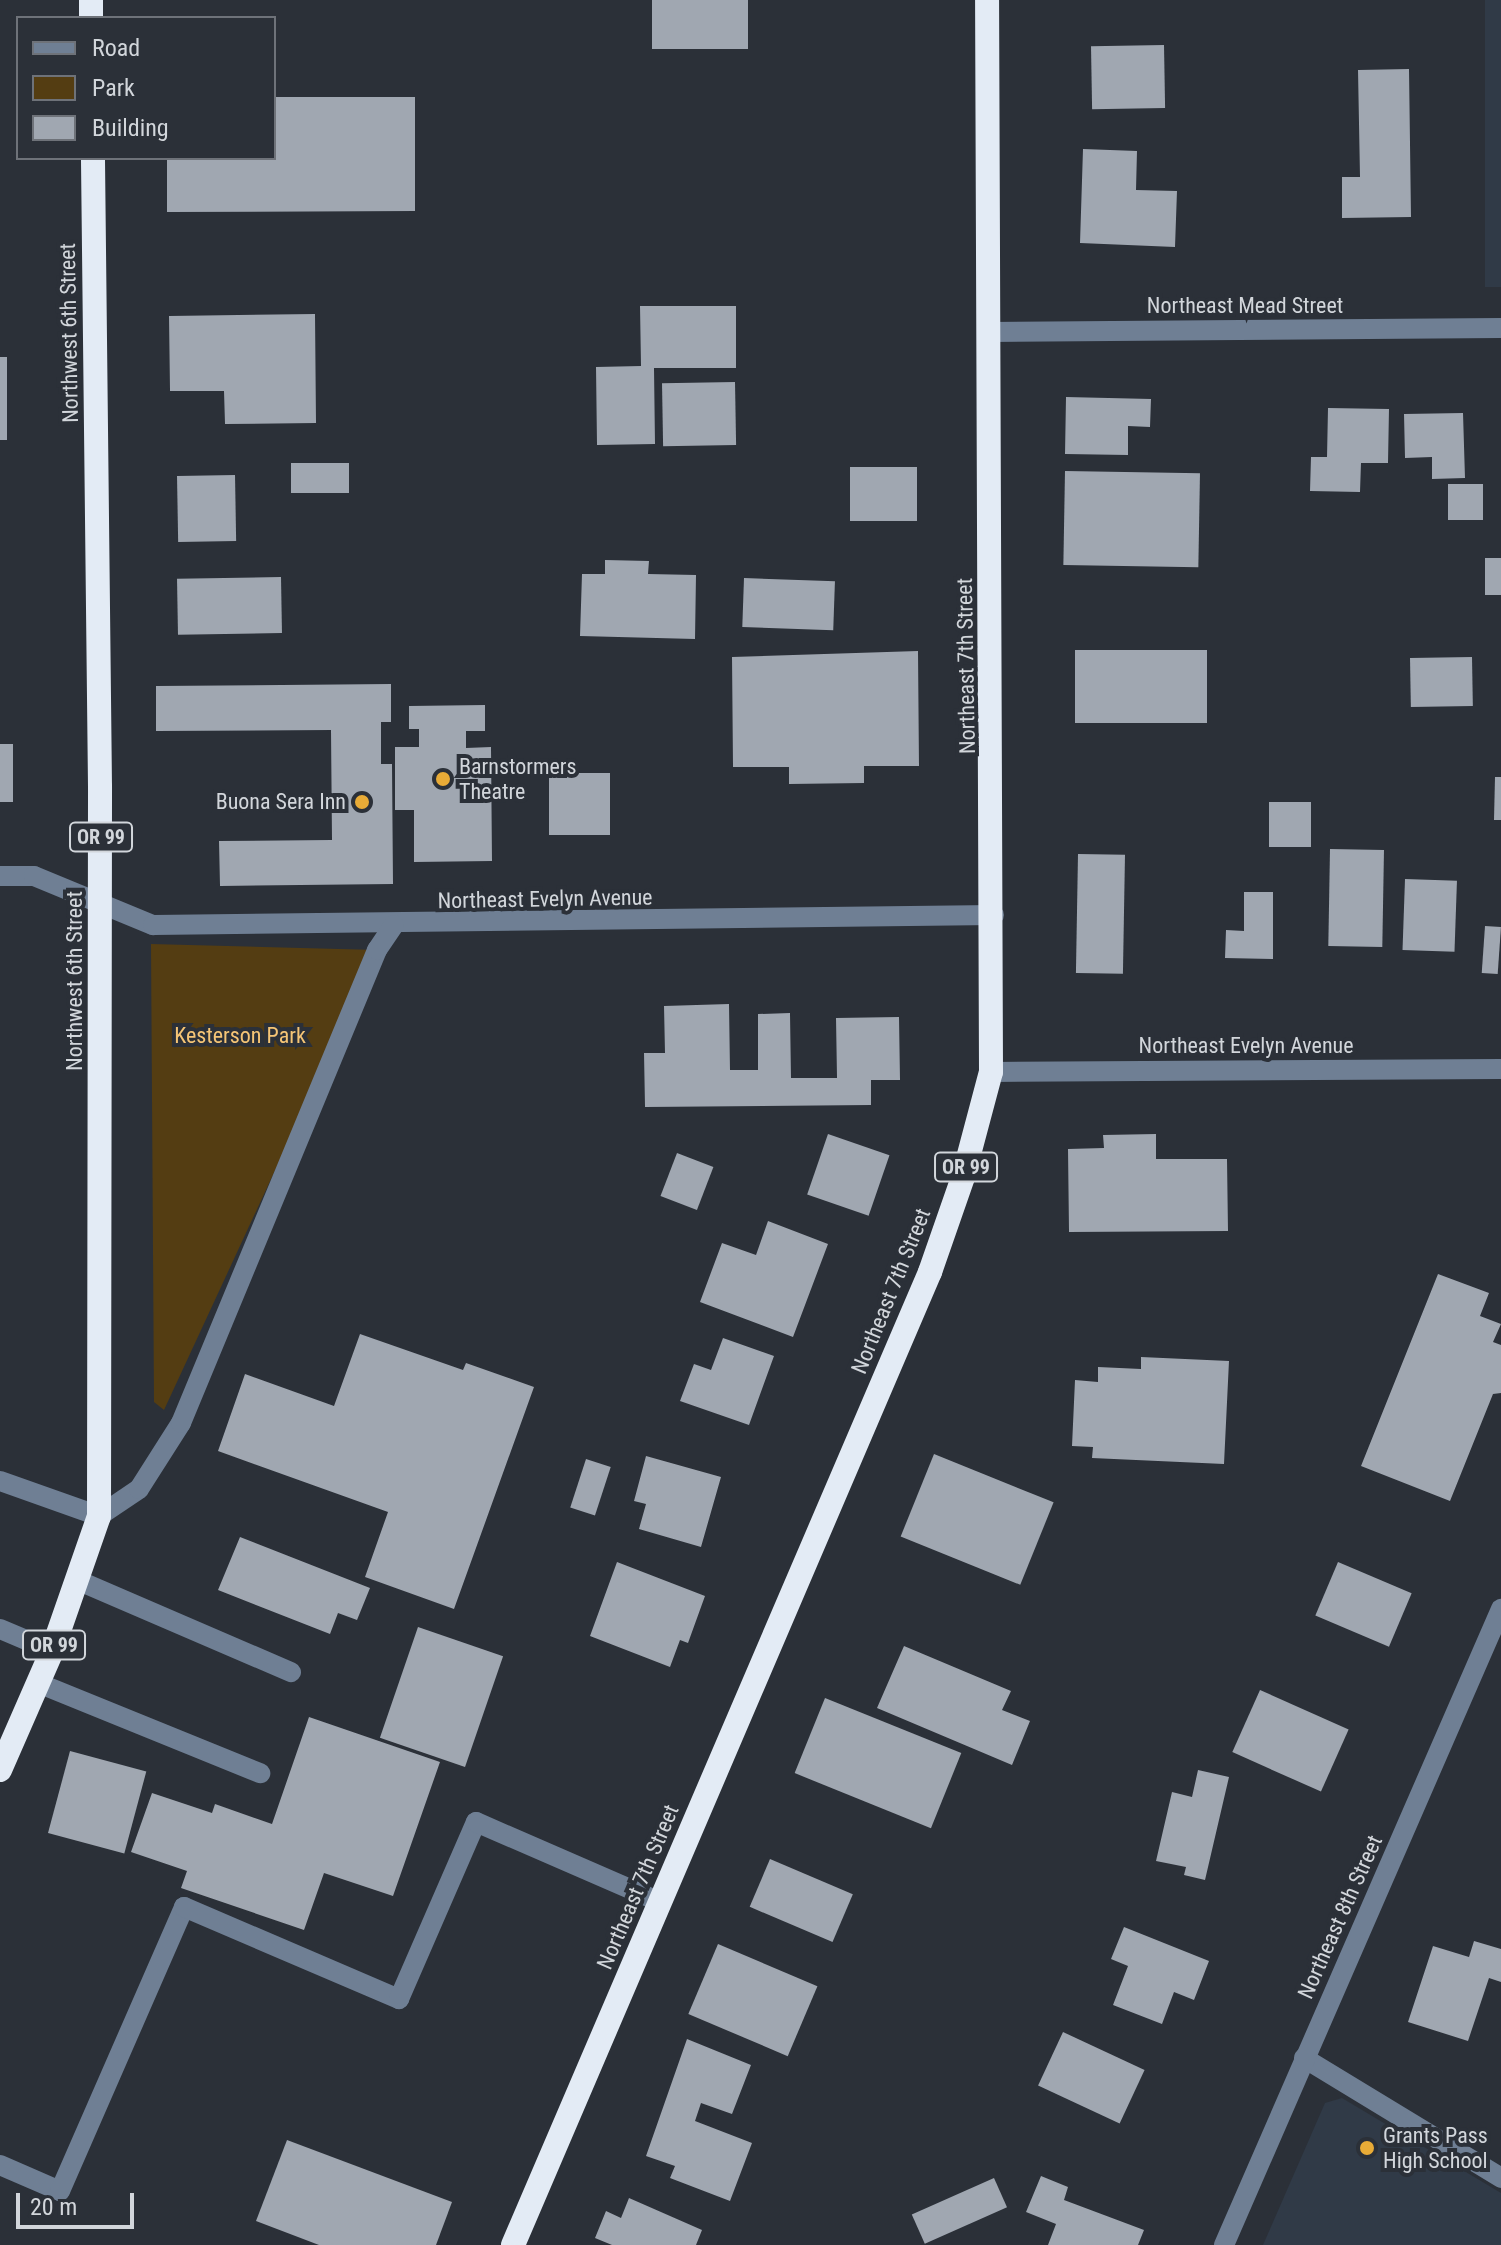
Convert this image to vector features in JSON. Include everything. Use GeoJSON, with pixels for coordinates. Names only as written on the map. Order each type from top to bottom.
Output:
{"type":"FeatureCollection","features":[{"type":"Feature","properties":{"kind":"highway","name":"Northeast 7th Street"},"geometry":{"type":"LineString","coordinates":[[513,2245],[930,1272],[963,1177],[991,1072],[994,915],[987,0]]}},
{"type":"Feature","properties":{"kind":"highway","name":"Northwest 6th Street"},"geometry":{"type":"LineString","coordinates":[[93,160],[101,902],[99,1516]]}},
{"type":"Feature","properties":{"kind":"highway","name":"OR 99"},"geometry":{"type":"LineString","coordinates":[[0,1770],[52,1651],[99,1516]]}},
{"type":"Feature","properties":{"kind":"street","name":"Northeast Mead Street"},"geometry":{"type":"LineString","coordinates":[[989,332],[1501,328]]}},
{"type":"Feature","properties":{"kind":"street","name":"Northeast Evelyn Avenue"},"geometry":{"type":"LineString","coordinates":[[0,876],[34,876],[153,925],[394,925],[994,915]]}},
{"type":"Feature","properties":{"kind":"street"},"geometry":{"type":"LineString","coordinates":[[0,1481],[99,1516],[139,1489],[171,1442],[377,950],[394,925]]}},
{"type":"Feature","properties":{"kind":"street","name":"Northeast Evelyn Avenue"},"geometry":{"type":"LineString","coordinates":[[991,1072],[1501,1069]]}},
{"type":"Feature","properties":{"kind":"street"},"geometry":{"type":"LineString","coordinates":[[77,1580],[291,1672]]}},
{"type":"Feature","properties":{"kind":"street","name":"Northeast 8th Street"},"geometry":{"type":"LineString","coordinates":[[1224,2245],[1304,2058],[1493,1648],[1501,1609]]}},
{"type":"Feature","properties":{"kind":"street"},"geometry":{"type":"LineString","coordinates":[[0,1629],[52,1651]]}},
{"type":"Feature","properties":{"kind":"street"},"geometry":{"type":"LineString","coordinates":[[38,1683],[260,1773]]}},
{"type":"Feature","properties":{"kind":"street"},"geometry":{"type":"LineString","coordinates":[[0,2165],[60,2191],[184,1907],[399,1999],[476,1822],[660,1902]]}},
{"type":"Feature","properties":{"kind":"street"},"geometry":{"type":"LineString","coordinates":[[1304,2058],[1501,2178]]}},
{"type":"Feature","properties":{"kind":"shaded area"},"geometry":{"type":"Polygon","coordinates":[[[1485,0],[1501,0],[1501,287],[1485,287],[1485,0]]]}},
{"type":"Feature","properties":{"kind":"shaded area","name":"Grants Pass High School"},"geometry":{"type":"Polygon","coordinates":[[[1342,2098],[1501,2193],[1501,2245],[1263,2245],[1325,2103],[1342,2098]]]}},
{"type":"Feature","properties":{"kind":"green space","name":"Kesterson Park"},"geometry":{"type":"Polygon","coordinates":[[[151,944],[377,950],[164,1410],[154,1402],[151,944]]]}},
{"type":"Feature","properties":{"kind":"building"},"geometry":{"type":"Polygon","coordinates":[[[652,0],[748,0],[748,49],[652,49],[652,0]]]}},
{"type":"Feature","properties":{"kind":"building"},"geometry":{"type":"Polygon","coordinates":[[[1164,45],[1165,108],[1092,109],[1091,46],[1164,45]]]}},
{"type":"Feature","properties":{"kind":"building"},"geometry":{"type":"Polygon","coordinates":[[[1409,69],[1411,217],[1342,218],[1342,177],[1360,177],[1358,70],[1409,69]]]}},
{"type":"Feature","properties":{"kind":"building"},"geometry":{"type":"Polygon","coordinates":[[[276,97],[415,97],[415,211],[167,212],[167,160],[276,160],[276,97]]]}},
{"type":"Feature","properties":{"kind":"building"},"geometry":{"type":"Polygon","coordinates":[[[1083,149],[1137,151],[1136,190],[1177,191],[1175,247],[1080,243],[1083,149]]]}},
{"type":"Feature","properties":{"kind":"building"},"geometry":{"type":"Polygon","coordinates":[[[640,306],[736,306],[736,368],[654,368],[655,444],[597,445],[596,367],[641,366],[640,306]]]}},
{"type":"Feature","properties":{"kind":"building"},"geometry":{"type":"Polygon","coordinates":[[[315,314],[316,423],[225,424],[224,391],[170,391],[169,316],[315,314]]]}},
{"type":"Feature","properties":{"kind":"building"},"geometry":{"type":"Polygon","coordinates":[[[0,357],[7,357],[7,440],[0,440],[0,357]]]}},
{"type":"Feature","properties":{"kind":"building"},"geometry":{"type":"Polygon","coordinates":[[[735,382],[736,445],[663,446],[662,383],[735,382]]]}},
{"type":"Feature","properties":{"kind":"building"},"geometry":{"type":"Polygon","coordinates":[[[1066,397],[1151,399],[1150,427],[1128,426],[1128,455],[1065,454],[1066,397]]]}},
{"type":"Feature","properties":{"kind":"building"},"geometry":{"type":"Polygon","coordinates":[[[1328,408],[1389,409],[1388,463],[1361,463],[1360,492],[1310,491],[1311,457],[1327,457],[1328,408]]]}},
{"type":"Feature","properties":{"kind":"building"},"geometry":{"type":"Polygon","coordinates":[[[1463,413],[1465,478],[1432,479],[1432,457],[1405,458],[1404,414],[1463,413]]]}},
{"type":"Feature","properties":{"kind":"building"},"geometry":{"type":"Polygon","coordinates":[[[291,463],[349,463],[349,493],[291,493],[291,463]]]}},
{"type":"Feature","properties":{"kind":"building"},"geometry":{"type":"Polygon","coordinates":[[[850,467],[917,467],[917,521],[850,521],[850,467]]]}},
{"type":"Feature","properties":{"kind":"building"},"geometry":{"type":"Polygon","coordinates":[[[1065,471],[1200,473],[1198,567],[1063,565],[1065,471]]]}},
{"type":"Feature","properties":{"kind":"building"},"geometry":{"type":"Polygon","coordinates":[[[235,475],[236,541],[178,542],[177,476],[235,475]]]}},
{"type":"Feature","properties":{"kind":"building"},"geometry":{"type":"Polygon","coordinates":[[[1448,484],[1483,484],[1483,520],[1448,520],[1448,484]]]}},
{"type":"Feature","properties":{"kind":"building"},"geometry":{"type":"Polygon","coordinates":[[[1485,558],[1501,558],[1501,595],[1485,595],[1485,558]]]}},
{"type":"Feature","properties":{"kind":"building"},"geometry":{"type":"Polygon","coordinates":[[[605,560],[649,561],[648,574],[696,575],[695,639],[580,636],[582,574],[605,574],[605,560]]]}},
{"type":"Feature","properties":{"kind":"building"},"geometry":{"type":"Polygon","coordinates":[[[281,577],[282,633],[178,635],[177,579],[281,577]]]}},
{"type":"Feature","properties":{"kind":"building"},"geometry":{"type":"Polygon","coordinates":[[[744,578],[835,581],[833,630],[742,627],[744,578]]]}},
{"type":"Feature","properties":{"kind":"building"},"geometry":{"type":"Polygon","coordinates":[[[1075,650],[1207,650],[1207,723],[1075,723],[1075,650]]]}},
{"type":"Feature","properties":{"kind":"building"},"geometry":{"type":"Polygon","coordinates":[[[918,651],[919,766],[864,766],[864,783],[789,784],[789,767],[733,767],[732,657],[918,651]]]}},
{"type":"Feature","properties":{"kind":"building"},"geometry":{"type":"Polygon","coordinates":[[[1472,657],[1473,706],[1411,707],[1410,658],[1472,657]]]}},
{"type":"Feature","properties":{"kind":"building","name":"Buona Sera Inn"},"geometry":{"type":"Polygon","coordinates":[[[391,684],[391,722],[381,722],[381,764],[392,764],[393,884],[220,886],[219,841],[332,840],[331,730],[156,731],[156,686],[391,684]]]}},
{"type":"Feature","properties":{"kind":"building","name":"Barnstormers Theatre"},"geometry":{"type":"Polygon","coordinates":[[[485,705],[485,731],[466,731],[466,748],[491,747],[492,861],[414,862],[414,810],[395,810],[395,747],[419,747],[419,729],[409,729],[409,706],[485,705]]]}},
{"type":"Feature","properties":{"kind":"building"},"geometry":{"type":"Polygon","coordinates":[[[0,744],[13,744],[13,802],[0,802],[0,744]]]}},
{"type":"Feature","properties":{"kind":"building"},"geometry":{"type":"Polygon","coordinates":[[[549,773],[610,773],[610,835],[549,835],[549,773]]]}},
{"type":"Feature","properties":{"kind":"building"},"geometry":{"type":"Polygon","coordinates":[[[1495,777],[1501,777],[1501,820],[1494,820],[1495,777]]]}},
{"type":"Feature","properties":{"kind":"building"},"geometry":{"type":"Polygon","coordinates":[[[1269,802],[1311,802],[1311,847],[1269,847],[1269,802]]]}},
{"type":"Feature","properties":{"kind":"building"},"geometry":{"type":"Polygon","coordinates":[[[1330,849],[1384,850],[1382,947],[1328,946],[1330,849]]]}},
{"type":"Feature","properties":{"kind":"building"},"geometry":{"type":"Polygon","coordinates":[[[1078,854],[1125,855],[1123,974],[1076,973],[1078,854]]]}},
{"type":"Feature","properties":{"kind":"building"},"geometry":{"type":"Polygon","coordinates":[[[1405,879],[1457,881],[1454,952],[1403,950],[1405,879]]]}},
{"type":"Feature","properties":{"kind":"building"},"geometry":{"type":"Polygon","coordinates":[[[1244,892],[1273,892],[1273,959],[1225,958],[1226,930],[1244,931],[1244,892]]]}},
{"type":"Feature","properties":{"kind":"building"},"geometry":{"type":"Polygon","coordinates":[[[1485,926],[1501,927],[1498,974],[1482,973],[1485,926]]]}},
{"type":"Feature","properties":{"kind":"building"},"geometry":{"type":"Polygon","coordinates":[[[729,1004],[730,1070],[758,1070],[758,1014],[790,1013],[791,1078],[837,1078],[836,1018],[899,1017],[900,1080],[871,1080],[871,1105],[645,1107],[644,1053],[665,1053],[664,1006],[729,1004]]]}},
{"type":"Feature","properties":{"kind":"building"},"geometry":{"type":"Polygon","coordinates":[[[828,1134],[889,1155],[869,1216],[807,1195],[828,1134]]]}},
{"type":"Feature","properties":{"kind":"building"},"geometry":{"type":"Polygon","coordinates":[[[1156,1134],[1156,1159],[1227,1159],[1228,1231],[1069,1232],[1068,1149],[1104,1148],[1103,1135],[1156,1134]]]}},
{"type":"Feature","properties":{"kind":"building"},"geometry":{"type":"Polygon","coordinates":[[[677,1153],[713,1167],[697,1210],[661,1196],[677,1153]]]}},
{"type":"Feature","properties":{"kind":"building"},"geometry":{"type":"Polygon","coordinates":[[[768,1221],[828,1244],[793,1337],[700,1302],[722,1243],[756,1255],[768,1221]]]}},
{"type":"Feature","properties":{"kind":"building"},"geometry":{"type":"Polygon","coordinates":[[[1438,1274],[1489,1293],[1480,1316],[1501,1324],[1493,1342],[1501,1345],[1501,1393],[1493,1394],[1450,1501],[1361,1466],[1438,1274]]]}},
{"type":"Feature","properties":{"kind":"building"},"geometry":{"type":"Polygon","coordinates":[[[360,1334],[463,1370],[466,1363],[534,1387],[454,1609],[365,1577],[388,1512],[218,1451],[245,1374],[334,1406],[360,1334]]]}},
{"type":"Feature","properties":{"kind":"building"},"geometry":{"type":"Polygon","coordinates":[[[723,1338],[774,1356],[749,1425],[680,1401],[694,1364],[711,1370],[723,1338]]]}},
{"type":"Feature","properties":{"kind":"building"},"geometry":{"type":"Polygon","coordinates":[[[1141,1357],[1229,1361],[1224,1464],[1092,1458],[1093,1447],[1072,1446],[1075,1380],[1098,1382],[1098,1367],[1141,1369],[1141,1357]]]}},
{"type":"Feature","properties":{"kind":"building"},"geometry":{"type":"Polygon","coordinates":[[[934,1454],[1054,1502],[1020,1585],[901,1537],[934,1454]]]}},
{"type":"Feature","properties":{"kind":"building"},"geometry":{"type":"Polygon","coordinates":[[[646,1456],[721,1477],[701,1547],[639,1529],[646,1504],[634,1501],[646,1456]]]}},
{"type":"Feature","properties":{"kind":"building"},"geometry":{"type":"Polygon","coordinates":[[[586,1459],[611,1467],[595,1516],[570,1508],[586,1459]]]}},
{"type":"Feature","properties":{"kind":"building"},"geometry":{"type":"Polygon","coordinates":[[[240,1537],[370,1588],[357,1620],[338,1613],[330,1634],[218,1590],[240,1537]]]}},
{"type":"Feature","properties":{"kind":"building"},"geometry":{"type":"Polygon","coordinates":[[[617,1562],[705,1596],[688,1643],[680,1640],[670,1667],[590,1636],[617,1562]]]}},
{"type":"Feature","properties":{"kind":"building"},"geometry":{"type":"Polygon","coordinates":[[[1338,1562],[1412,1593],[1389,1647],[1315,1615],[1338,1562]]]}},
{"type":"Feature","properties":{"kind":"building"},"geometry":{"type":"Polygon","coordinates":[[[418,1627],[503,1656],[465,1767],[380,1738],[418,1627]]]}},
{"type":"Feature","properties":{"kind":"building"},"geometry":{"type":"Polygon","coordinates":[[[904,1646],[1011,1691],[1002,1710],[1030,1721],[1012,1765],[877,1708],[904,1646]]]}},
{"type":"Feature","properties":{"kind":"building"},"geometry":{"type":"Polygon","coordinates":[[[1260,1690],[1349,1729],[1321,1792],[1232,1752],[1260,1690]]]}},
{"type":"Feature","properties":{"kind":"building"},"geometry":{"type":"Polygon","coordinates":[[[825,1698],[961,1753],[931,1828],[795,1773],[825,1698]]]}},
{"type":"Feature","properties":{"kind":"building"},"geometry":{"type":"Polygon","coordinates":[[[309,1717],[440,1762],[393,1896],[324,1873],[304,1930],[181,1888],[187,1871],[131,1852],[152,1793],[212,1813],[215,1804],[272,1824],[309,1717]]]}},
{"type":"Feature","properties":{"kind":"building"},"geometry":{"type":"Polygon","coordinates":[[[70,1751],[146,1771],[124,1854],[48,1833],[70,1751]]]}},
{"type":"Feature","properties":{"kind":"building"},"geometry":{"type":"Polygon","coordinates":[[[1198,1770],[1229,1777],[1205,1880],[1184,1875],[1186,1867],[1156,1861],[1172,1792],[1192,1797],[1198,1770]]]}},
{"type":"Feature","properties":{"kind":"building"},"geometry":{"type":"Polygon","coordinates":[[[770,1859],[853,1894],[833,1942],[750,1907],[770,1859]]]}},
{"type":"Feature","properties":{"kind":"building"},"geometry":{"type":"Polygon","coordinates":[[[1124,1927],[1209,1961],[1194,2000],[1174,1992],[1162,2024],[1113,2005],[1128,1966],[1111,1959],[1124,1927]]]}},
{"type":"Feature","properties":{"kind":"building"},"geometry":{"type":"Polygon","coordinates":[[[1474,1941],[1501,1949],[1501,1982],[1489,1978],[1468,2041],[1408,2022],[1433,1946],[1469,1957],[1474,1941]]]}},
{"type":"Feature","properties":{"kind":"building"},"geometry":{"type":"Polygon","coordinates":[[[718,1944],[817,1986],[788,2056],[688,2014],[718,1944]]]}},
{"type":"Feature","properties":{"kind":"building"},"geometry":{"type":"Polygon","coordinates":[[[1063,2032],[1145,2070],[1120,2124],[1038,2085],[1063,2032]]]}},
{"type":"Feature","properties":{"kind":"building"},"geometry":{"type":"Polygon","coordinates":[[[687,2039],[751,2065],[732,2114],[701,2103],[695,2121],[752,2143],[730,2201],[670,2178],[675,2166],[646,2156],[687,2039]]]}},
{"type":"Feature","properties":{"kind":"building"},"geometry":{"type":"Polygon","coordinates":[[[287,2140],[452,2202],[436,2245],[319,2245],[256,2221],[287,2140]]]}},
{"type":"Feature","properties":{"kind":"building"},"geometry":{"type":"Polygon","coordinates":[[[1041,2176],[1068,2187],[1064,2200],[1144,2230],[1138,2245],[1048,2245],[1056,2224],[1026,2212],[1041,2176]]]}},
{"type":"Feature","properties":{"kind":"building"},"geometry":{"type":"Polygon","coordinates":[[[994,2178],[1007,2207],[925,2244],[912,2215],[994,2178]]]}},
{"type":"Feature","properties":{"kind":"building"},"geometry":{"type":"Polygon","coordinates":[[[629,2198],[702,2230],[696,2245],[612,2245],[595,2238],[606,2211],[621,2218],[629,2198]]]}},
{"type":"Feature","properties":{"kind":"place","name":"Barnstormers Theatre"},"geometry":{"type":"Point","coordinates":[443,779]}},
{"type":"Feature","properties":{"kind":"place","name":"Buona Sera Inn"},"geometry":{"type":"Point","coordinates":[362,802]}},
{"type":"Feature","properties":{"kind":"place","name":"Grants Pass High School"},"geometry":{"type":"Point","coordinates":[1367,2148]}}]}
